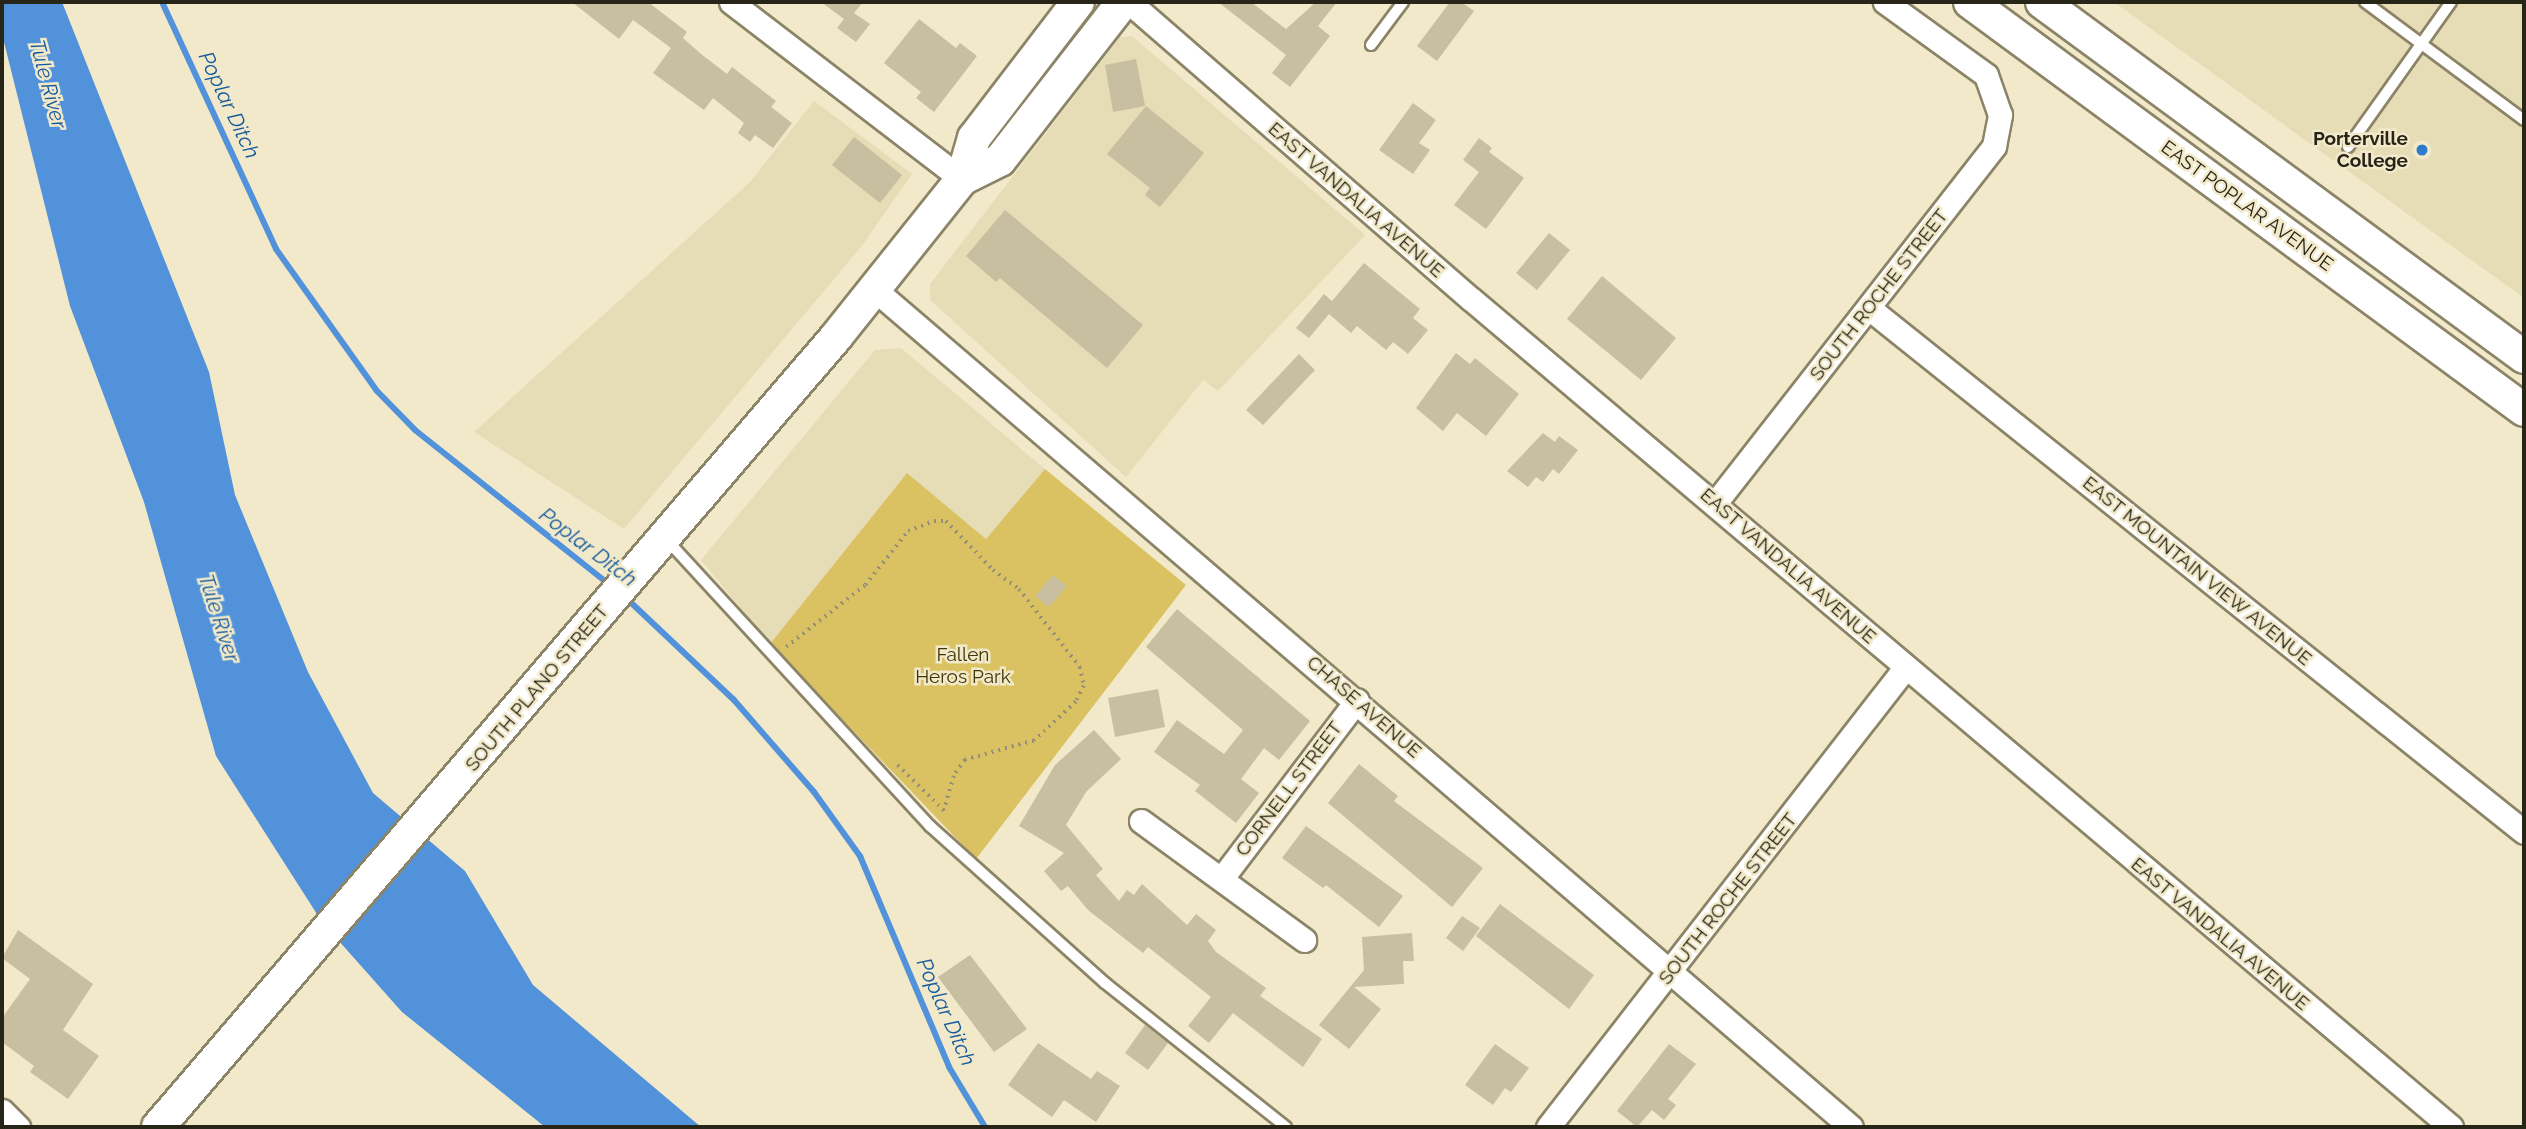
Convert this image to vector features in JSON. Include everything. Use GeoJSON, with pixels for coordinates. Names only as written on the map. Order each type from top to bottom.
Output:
{"type":"FeatureCollection","features":[{"type":"Feature","properties":{"kind":"main road","name":"SOUTH PLANO STREET"},"geometry":{"type":"LineString","coordinates":[[158,1127],[300,965],[874,289],[962,178],[974,138],[1078,2]]}},
{"type":"Feature","properties":{"kind":"main road","name":"SOUTH PLANO STREET"},"geometry":{"type":"LineString","coordinates":[[962,178],[1000,160],[1124,2]]}},
{"type":"Feature","properties":{"kind":"main road","name":"EAST POPLAR AVENUE"},"geometry":{"type":"LineString","coordinates":[[1970,2],[2524,410]]}},
{"type":"Feature","properties":{"kind":"main road"},"geometry":{"type":"LineString","coordinates":[[2042,2],[2524,357]]}},
{"type":"Feature","properties":{"kind":"street"},"geometry":{"type":"LineString","coordinates":[[732,2],[962,178]]}},
{"type":"Feature","properties":{"kind":"street","name":"EAST VANDALIA AVENUE"},"geometry":{"type":"LineString","coordinates":[[1129,2],[1471,299],[1716,502],[1905,668],[2451,1127]]}},
{"type":"Feature","properties":{"kind":"street","name":"SOUTH ROCHE STREET"},"geometry":{"type":"LineString","coordinates":[[1716,502],[1870,309],[1994,146],[2000,115],[1986,75],[1885,2]]}},
{"type":"Feature","properties":{"kind":"street","name":"CHASE AVENUE"},"geometry":{"type":"LineString","coordinates":[[874,289],[1357,700],[1670,974],[1851,1127]]}},
{"type":"Feature","properties":{"kind":"street","name":"EAST MOUNTAIN VIEW AVENUE"},"geometry":{"type":"LineString","coordinates":[[1870,309],[2524,832]]}},
{"type":"Feature","properties":{"kind":"street","name":"SOUTH ROCHE STREET"},"geometry":{"type":"LineString","coordinates":[[1548,1127],[1670,974],[1905,668]]}},
{"type":"Feature","properties":{"kind":"street","name":"CORNELL STREET"},"geometry":{"type":"LineString","coordinates":[[1222,878],[1357,700]]}},
{"type":"Feature","properties":{"kind":"street"},"geometry":{"type":"LineString","coordinates":[[1140,821],[1304,940]]}},
{"type":"Feature","properties":{"kind":"street"},"geometry":{"type":"LineString","coordinates":[[2,1111],[18,1127]]}},
{"type":"Feature","properties":{"kind":"lane"},"geometry":{"type":"LineString","coordinates":[[1371,46],[1403,2]]}},
{"type":"Feature","properties":{"kind":"lane"},"geometry":{"type":"LineString","coordinates":[[2365,2],[2524,120]]}},
{"type":"Feature","properties":{"kind":"lane"},"geometry":{"type":"LineString","coordinates":[[2348,147],[2451,2]]}},
{"type":"Feature","properties":{"kind":"lane"},"geometry":{"type":"LineString","coordinates":[[656,548],[930,826],[1105,983],[1286,1127]]}},
{"type":"Feature","properties":{"kind":"path"},"geometry":{"type":"LineString","coordinates":[[794,655],[789,645],[865,585],[908,531],[946,521],[993,570],[1019,589],[1080,667],[1084,687],[1055,725],[1034,741],[965,760],[944,811],[890,758]]}},
{"type":"Feature","properties":{"kind":"shaded area","name":"Porterville College"},"geometry":{"type":"Polygon","coordinates":[[[2114,2],[2524,2],[2524,298],[2114,2]]]}},
{"type":"Feature","properties":{"kind":"shaded area"},"geometry":{"type":"Polygon","coordinates":[[[1132,36],[1365,235],[1218,391],[1203,380],[1126,477],[930,300],[930,284],[1120,37],[1132,36]]]}},
{"type":"Feature","properties":{"kind":"shaded area"},"geometry":{"type":"Polygon","coordinates":[[[814,101],[912,174],[861,247],[624,529],[474,432],[750,182],[814,101]]]}},
{"type":"Feature","properties":{"kind":"shaded area"},"geometry":{"type":"Polygon","coordinates":[[[901,348],[1045,469],[986,539],[907,473],[770,644],[701,560],[875,350],[901,348]]]}},
{"type":"Feature","properties":{"kind":"green space","name":"Fallen Heros Park"},"geometry":{"type":"Polygon","coordinates":[[[1045,469],[1186,585],[976,859],[770,644],[907,473],[986,539],[1045,469]]]}},
{"type":"Feature","properties":{"kind":"water","name":"Tule River"},"geometry":{"type":"Polygon","coordinates":[[[2,2],[62,2],[209,372],[235,495],[308,672],[373,793],[465,871],[533,985],[701,1127],[545,1127],[402,1012],[322,922],[216,756],[144,502],[70,306],[2,34],[2,2]]]}},
{"type":"Feature","properties":{"kind":"building"},"geometry":{"type":"Polygon","coordinates":[[[572,2],[648,2],[687,32],[683,38],[701,54],[727,74],[732,67],[776,101],[771,107],[792,123],[773,148],[755,135],[750,142],[738,133],[744,123],[713,98],[704,110],[653,73],[671,48],[633,20],[619,39],[572,2]]]}},
{"type":"Feature","properties":{"kind":"building"},"geometry":{"type":"Polygon","coordinates":[[[821,2],[863,2],[854,13],[870,24],[856,42],[837,28],[844,19],[821,2]]]}},
{"type":"Feature","properties":{"kind":"building"},"geometry":{"type":"Polygon","coordinates":[[[1218,2],[1251,2],[1286,29],[1316,2],[1337,2],[1318,26],[1330,36],[1290,87],[1272,73],[1286,55],[1218,2]]]}},
{"type":"Feature","properties":{"kind":"building"},"geometry":{"type":"Polygon","coordinates":[[[1450,2],[1461,2],[1474,11],[1437,61],[1417,46],[1450,2]]]}},
{"type":"Feature","properties":{"kind":"building"},"geometry":{"type":"Polygon","coordinates":[[[919,19],[956,48],[960,43],[977,56],[934,112],[916,98],[921,92],[884,63],[919,19]]]}},
{"type":"Feature","properties":{"kind":"building"},"geometry":{"type":"Polygon","coordinates":[[[1136,59],[1145,106],[1113,112],[1105,65],[1136,59]]]}},
{"type":"Feature","properties":{"kind":"building"},"geometry":{"type":"Polygon","coordinates":[[[1413,103],[1436,120],[1419,143],[1430,150],[1413,174],[1379,150],[1413,103]]]}},
{"type":"Feature","properties":{"kind":"building"},"geometry":{"type":"Polygon","coordinates":[[[1146,106],[1204,153],[1160,207],[1145,195],[1150,188],[1107,154],[1146,106]]]}},
{"type":"Feature","properties":{"kind":"building"},"geometry":{"type":"Polygon","coordinates":[[[854,137],[902,175],[880,203],[832,165],[854,137]]]}},
{"type":"Feature","properties":{"kind":"building"},"geometry":{"type":"Polygon","coordinates":[[[1479,138],[1492,148],[1489,152],[1524,178],[1486,229],[1454,205],[1479,172],[1463,160],[1479,138]]]}},
{"type":"Feature","properties":{"kind":"building"},"geometry":{"type":"Polygon","coordinates":[[[1005,210],[1143,325],[1107,368],[1000,278],[996,282],[966,256],[1005,210]]]}},
{"type":"Feature","properties":{"kind":"building"},"geometry":{"type":"Polygon","coordinates":[[[1549,233],[1570,250],[1537,290],[1516,273],[1549,233]]]}},
{"type":"Feature","properties":{"kind":"building"},"geometry":{"type":"Polygon","coordinates":[[[1364,263],[1420,309],[1413,318],[1428,330],[1408,354],[1393,342],[1386,350],[1357,326],[1351,333],[1329,314],[1309,338],[1296,328],[1324,294],[1332,301],[1364,263]]]}},
{"type":"Feature","properties":{"kind":"building"},"geometry":{"type":"Polygon","coordinates":[[[1602,276],[1676,338],[1641,380],[1567,319],[1602,276]]]}},
{"type":"Feature","properties":{"kind":"building"},"geometry":{"type":"Polygon","coordinates":[[[1456,353],[1470,364],[1475,358],[1519,394],[1486,436],[1457,413],[1443,431],[1416,408],[1456,353]]]}},
{"type":"Feature","properties":{"kind":"building"},"geometry":{"type":"Polygon","coordinates":[[[1299,354],[1315,370],[1263,425],[1246,410],[1299,354]]]}},
{"type":"Feature","properties":{"kind":"building"},"geometry":{"type":"Polygon","coordinates":[[[1543,433],[1555,442],[1559,436],[1578,450],[1559,474],[1553,469],[1543,482],[1536,477],[1528,487],[1507,471],[1543,433]]]}},
{"type":"Feature","properties":{"kind":"building"},"geometry":{"type":"Polygon","coordinates":[[[1053,575],[1067,586],[1049,607],[1035,596],[1053,575]]]}},
{"type":"Feature","properties":{"kind":"building"},"geometry":{"type":"Polygon","coordinates":[[[1177,609],[1310,721],[1279,760],[1264,748],[1241,779],[1259,793],[1236,823],[1195,791],[1200,785],[1154,752],[1177,720],[1224,754],[1243,730],[1146,647],[1177,609]]]}},
{"type":"Feature","properties":{"kind":"building"},"geometry":{"type":"Polygon","coordinates":[[[1158,689],[1165,727],[1115,737],[1108,698],[1158,689]]]}},
{"type":"Feature","properties":{"kind":"building"},"geometry":{"type":"Polygon","coordinates":[[[1094,730],[1121,759],[1086,792],[1066,825],[1103,869],[1096,875],[1119,901],[1127,890],[1134,895],[1142,884],[1187,925],[1196,914],[1216,930],[1208,941],[1216,952],[1266,988],[1260,996],[1322,1039],[1303,1067],[1233,1013],[1209,1043],[1188,1026],[1211,997],[1148,947],[1143,953],[1088,910],[1068,886],[1061,891],[1044,871],[1064,853],[1019,826],[1055,765],[1094,730]]]}},
{"type":"Feature","properties":{"kind":"building"},"geometry":{"type":"Polygon","coordinates":[[[1359,764],[1398,796],[1394,801],[1483,868],[1452,907],[1328,803],[1359,764]]]}},
{"type":"Feature","properties":{"kind":"building"},"geometry":{"type":"Polygon","coordinates":[[[1306,826],[1403,896],[1379,927],[1326,885],[1323,888],[1282,858],[1306,826]]]}},
{"type":"Feature","properties":{"kind":"building"},"geometry":{"type":"Polygon","coordinates":[[[1500,904],[1594,975],[1569,1009],[1476,936],[1500,904]]]}},
{"type":"Feature","properties":{"kind":"building"},"geometry":{"type":"Polygon","coordinates":[[[1462,916],[1480,928],[1463,951],[1446,938],[1462,916]]]}},
{"type":"Feature","properties":{"kind":"building"},"geometry":{"type":"Polygon","coordinates":[[[18,930],[93,984],[63,1030],[99,1056],[68,1099],[30,1072],[34,1066],[2,1042],[2,1018],[30,979],[2,958],[18,930]]]}},
{"type":"Feature","properties":{"kind":"building"},"geometry":{"type":"Polygon","coordinates":[[[1412,933],[1414,961],[1403,961],[1404,984],[1354,987],[1381,1009],[1349,1049],[1319,1025],[1364,970],[1362,937],[1412,933]]]}},
{"type":"Feature","properties":{"kind":"building"},"geometry":{"type":"Polygon","coordinates":[[[970,955],[1027,1029],[994,1052],[938,977],[970,955]]]}},
{"type":"Feature","properties":{"kind":"building"},"geometry":{"type":"Polygon","coordinates":[[[1145,1025],[1168,1043],[1148,1070],[1125,1053],[1145,1025]]]}},
{"type":"Feature","properties":{"kind":"building"},"geometry":{"type":"Polygon","coordinates":[[[1038,1043],[1091,1079],[1097,1071],[1120,1086],[1096,1122],[1064,1100],[1052,1117],[1008,1085],[1038,1043]]]}},
{"type":"Feature","properties":{"kind":"building"},"geometry":{"type":"Polygon","coordinates":[[[1495,1044],[1529,1068],[1511,1092],[1505,1088],[1493,1105],[1465,1085],[1495,1044]]]}},
{"type":"Feature","properties":{"kind":"building"},"geometry":{"type":"Polygon","coordinates":[[[1669,1044],[1696,1064],[1668,1099],[1676,1105],[1664,1120],[1652,1110],[1637,1127],[1617,1111],[1669,1044]]]}},
{"type":"Feature","properties":{"kind":"waterway","name":"Poplar Ditch"},"geometry":{"type":"LineString","coordinates":[[162,2],[276,249],[377,391],[415,430],[610,585]]}},
{"type":"Feature","properties":{"kind":"waterway","name":"Poplar Ditch"},"geometry":{"type":"LineString","coordinates":[[624,596],[734,700],[814,792],[860,856],[949,1067],[985,1127]]}},
{"type":"Feature","properties":{"kind":"place","name":"Porterville College"},"geometry":{"type":"Point","coordinates":[2422,150]}}]}
